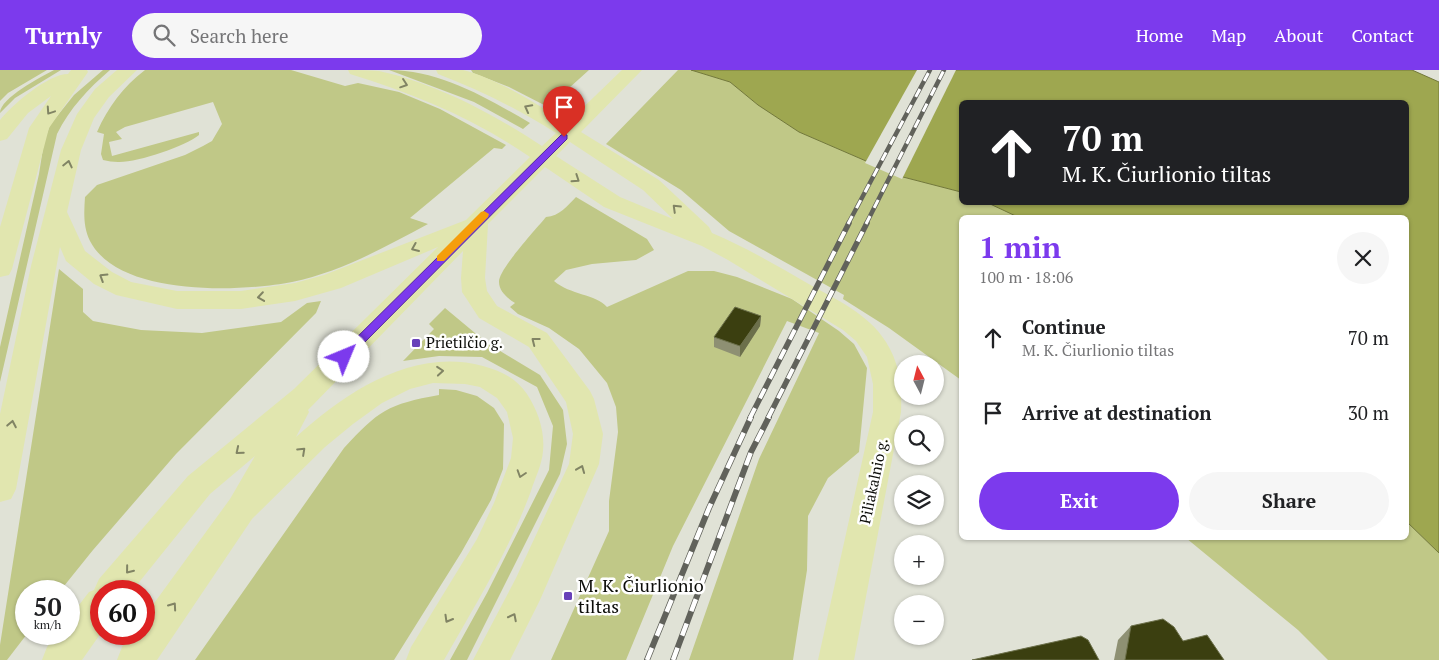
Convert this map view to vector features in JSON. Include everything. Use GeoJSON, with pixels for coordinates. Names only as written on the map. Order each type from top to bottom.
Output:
{"type":"FeatureCollection","features":[{"type":"Feature","properties":{"kind":"main road"},"geometry":{"type":"LineString","coordinates":[[0,489],[43,266],[71,150],[84,118],[102,93],[128,70]]}},
{"type":"Feature","properties":{"kind":"main road"},"geometry":{"type":"LineString","coordinates":[[357,70],[406,84],[448,102],[503,130],[613,202],[712,242]]}},
{"type":"Feature","properties":{"kind":"main road"},"geometry":{"type":"LineString","coordinates":[[445,70],[484,85],[533,110],[652,185],[712,242]]}},
{"type":"Feature","properties":{"kind":"main road"},"geometry":{"type":"LineString","coordinates":[[120,580],[199,485],[304,398],[508,190],[633,70]]}},
{"type":"Feature","properties":{"kind":"main road"},"geometry":{"type":"LineString","coordinates":[[0,135],[8,121],[28,102],[81,71]]}},
{"type":"Feature","properties":{"kind":"main road"},"geometry":{"type":"LineString","coordinates":[[0,269],[38,128],[81,71]]}},
{"type":"Feature","properties":{"kind":"main road"},"geometry":{"type":"LineString","coordinates":[[56,212],[75,254],[103,278],[125,289],[177,300],[241,300],[294,292],[332,282],[477,222]]}},
{"type":"Feature","properties":{"kind":"main road"},"geometry":{"type":"LineString","coordinates":[[477,222],[473,278],[475,292],[488,312],[538,340],[580,399],[588,434],[584,464],[528,589],[491,660]]}},
{"type":"Feature","properties":{"kind":"main road","name":"Piliakalnio g."},"geometry":{"type":"LineString","coordinates":[[712,242],[793,286],[848,321],[870,340],[878,351],[884,365],[888,380],[888,412],[836,660]]}},
{"type":"Feature","properties":{"kind":"main road"},"geometry":{"type":"LineString","coordinates":[[241,508],[330,425],[366,398],[406,378],[436,371],[450,371],[476,375],[500,383],[517,401],[527,427],[528,451],[512,501],[485,554],[424,660]]}},
{"type":"Feature","properties":{"kind":"main road"},"geometry":{"type":"LineString","coordinates":[[135,660],[241,508],[304,398]]}},
{"type":"Feature","properties":{"kind":"main road"},"geometry":{"type":"LineString","coordinates":[[60,660],[90,619]]}},
{"type":"Feature","properties":{"kind":"shaded area"},"geometry":{"type":"Polygon","coordinates":[[[0,70],[47,70],[8,93],[0,101],[0,70]]]}},
{"type":"Feature","properties":{"kind":"shaded area"},"geometry":{"type":"Polygon","coordinates":[[[54,70],[61,70],[15,98],[0,113],[2,107],[14,95],[54,70]]]}},
{"type":"Feature","properties":{"kind":"shaded area"},"geometry":{"type":"Polygon","coordinates":[[[103,70],[110,70],[80,99],[57,134],[0,382],[0,347],[39,174],[44,142],[50,125],[74,95],[103,70]]]}},
{"type":"Feature","properties":{"kind":"shaded area"},"geometry":{"type":"Polygon","coordinates":[[[145,70],[291,70],[345,86],[358,83],[399,92],[440,109],[506,145],[502,149],[494,148],[410,218],[428,224],[379,250],[328,272],[292,282],[243,288],[182,286],[153,281],[126,272],[105,259],[90,241],[85,225],[85,197],[97,185],[185,155],[203,146],[212,141],[222,124],[213,102],[125,127],[116,132],[122,139],[109,142],[112,156],[199,132],[199,135],[172,149],[148,157],[126,162],[103,160],[101,154],[104,134],[97,132],[117,98],[145,70]]]}},
{"type":"Feature","properties":{"kind":"shaded area"},"geometry":{"type":"Polygon","coordinates":[[[389,70],[408,71],[445,80],[480,95],[530,123],[523,129],[474,102],[389,70]]]}},
{"type":"Feature","properties":{"kind":"shaded area"},"geometry":{"type":"Polygon","coordinates":[[[471,70],[589,70],[548,107],[509,87],[473,73],[471,70]]]}},
{"type":"Feature","properties":{"kind":"shaded area"},"geometry":{"type":"Polygon","coordinates":[[[678,70],[691,70],[730,82],[758,105],[799,132],[903,177],[959,191],[959,205],[993,205],[1015,215],[959,215],[959,379],[944,368],[944,355],[926,355],[889,328],[843,299],[844,295],[729,231],[681,190],[606,144],[678,70]]]}},
{"type":"Feature","properties":{"kind":"shaded area"},"geometry":{"type":"Polygon","coordinates":[[[691,70],[1412,70],[1439,82],[1439,553],[1409,524],[1409,215],[1014,215],[992,205],[1409,205],[1409,100],[959,100],[959,191],[903,177],[799,132],[758,105],[730,82],[691,70]]]}},
{"type":"Feature","properties":{"kind":"shaded area"},"geometry":{"type":"Polygon","coordinates":[[[576,197],[647,239],[654,250],[636,260],[592,264],[566,270],[554,281],[560,286],[596,299],[607,307],[688,271],[714,271],[737,277],[792,299],[839,331],[854,344],[867,368],[859,452],[828,478],[808,516],[807,570],[793,660],[689,660],[759,459],[819,333],[787,321],[673,546],[626,660],[551,660],[609,531],[609,501],[618,432],[616,407],[607,383],[579,349],[549,328],[518,314],[510,307],[515,303],[504,294],[499,282],[500,276],[511,259],[546,217],[559,213],[576,197]]]}},
{"type":"Feature","properties":{"kind":"shaded area"},"geometry":{"type":"Polygon","coordinates":[[[59,269],[83,289],[83,312],[93,321],[141,330],[202,333],[281,322],[307,303],[321,301],[316,313],[176,454],[69,580],[15,580],[15,645],[19,645],[7,660],[0,660],[0,645],[59,269]]]}},
{"type":"Feature","properties":{"kind":"shaded area"},"geometry":{"type":"Polygon","coordinates":[[[445,308],[487,343],[540,375],[563,410],[567,444],[560,474],[467,660],[450,660],[487,593],[549,470],[553,426],[537,387],[482,357],[439,356],[403,361],[434,329],[429,324],[445,308]]]}},
{"type":"Feature","properties":{"kind":"shaded area"},"geometry":{"type":"Polygon","coordinates":[[[439,389],[456,390],[477,396],[494,408],[504,424],[503,469],[491,500],[461,553],[394,660],[195,660],[344,448],[366,425],[385,411],[407,402],[439,395],[439,389]]]}},
{"type":"Feature","properties":{"kind":"shaded area"},"geometry":{"type":"Polygon","coordinates":[[[1409,524],[1439,553],[1439,660],[1328,660],[1298,630],[1188,540],[1409,540],[1409,524]]]}},
{"type":"Feature","properties":{"kind":"pier"},"geometry":{"type":"Polygon","coordinates":[[[917,70],[956,70],[902,179],[865,163],[917,70]]]}},
{"type":"Feature","properties":{"kind":"building"},"geometry":{"type":"Polygon","coordinates":[[[735,307],[761,316],[740,346],[714,337],[735,307]]]}},
{"type":"Feature","properties":{"kind":"building"},"geometry":{"type":"Polygon","coordinates":[[[1163,619],[1174,627],[1183,641],[1207,635],[1224,660],[1125,660],[1131,626],[1163,619]]]}},
{"type":"Feature","properties":{"kind":"building"},"geometry":{"type":"Polygon","coordinates":[[[1081,636],[1088,640],[1099,660],[972,660],[1081,636]]]}},
{"type":"Feature","properties":{"kind":"railway"},"geometry":{"type":"LineString","coordinates":[[848,224],[930,70]]}},
{"type":"Feature","properties":{"kind":"railway"},"geometry":{"type":"LineString","coordinates":[[866,224],[944,70]]}},
{"type":"Feature","properties":{"kind":"railway"},"geometry":{"type":"LineString","coordinates":[[750,418],[849,223]]}},
{"type":"Feature","properties":{"kind":"railway"},"geometry":{"type":"LineString","coordinates":[[768,418],[867,223]]}},
{"type":"Feature","properties":{"kind":"railway"},"geometry":{"type":"LineString","coordinates":[[647,660],[709,508],[751,417]]}},
{"type":"Feature","properties":{"kind":"railway"},"geometry":{"type":"LineString","coordinates":[[673,660],[751,452],[769,417]]}},
{"type":"Feature","properties":{"kind":"slow traffic"},"geometry":{"type":"LineString","coordinates":[[441,259],[484,214]]}},
{"type":"Feature","properties":{"kind":"place","name":"Prietilčio g."},"geometry":{"type":"Point","coordinates":[416,343]}},
{"type":"Feature","properties":{"kind":"place","name":"M. K. Čiurlionio tiltas"},"geometry":{"type":"Point","coordinates":[568,596]}},
{"type":"Feature","properties":{"kind":"route"},"geometry":{"type":"LineString","coordinates":[[344,357],[508,190],[564,137]]}}]}
